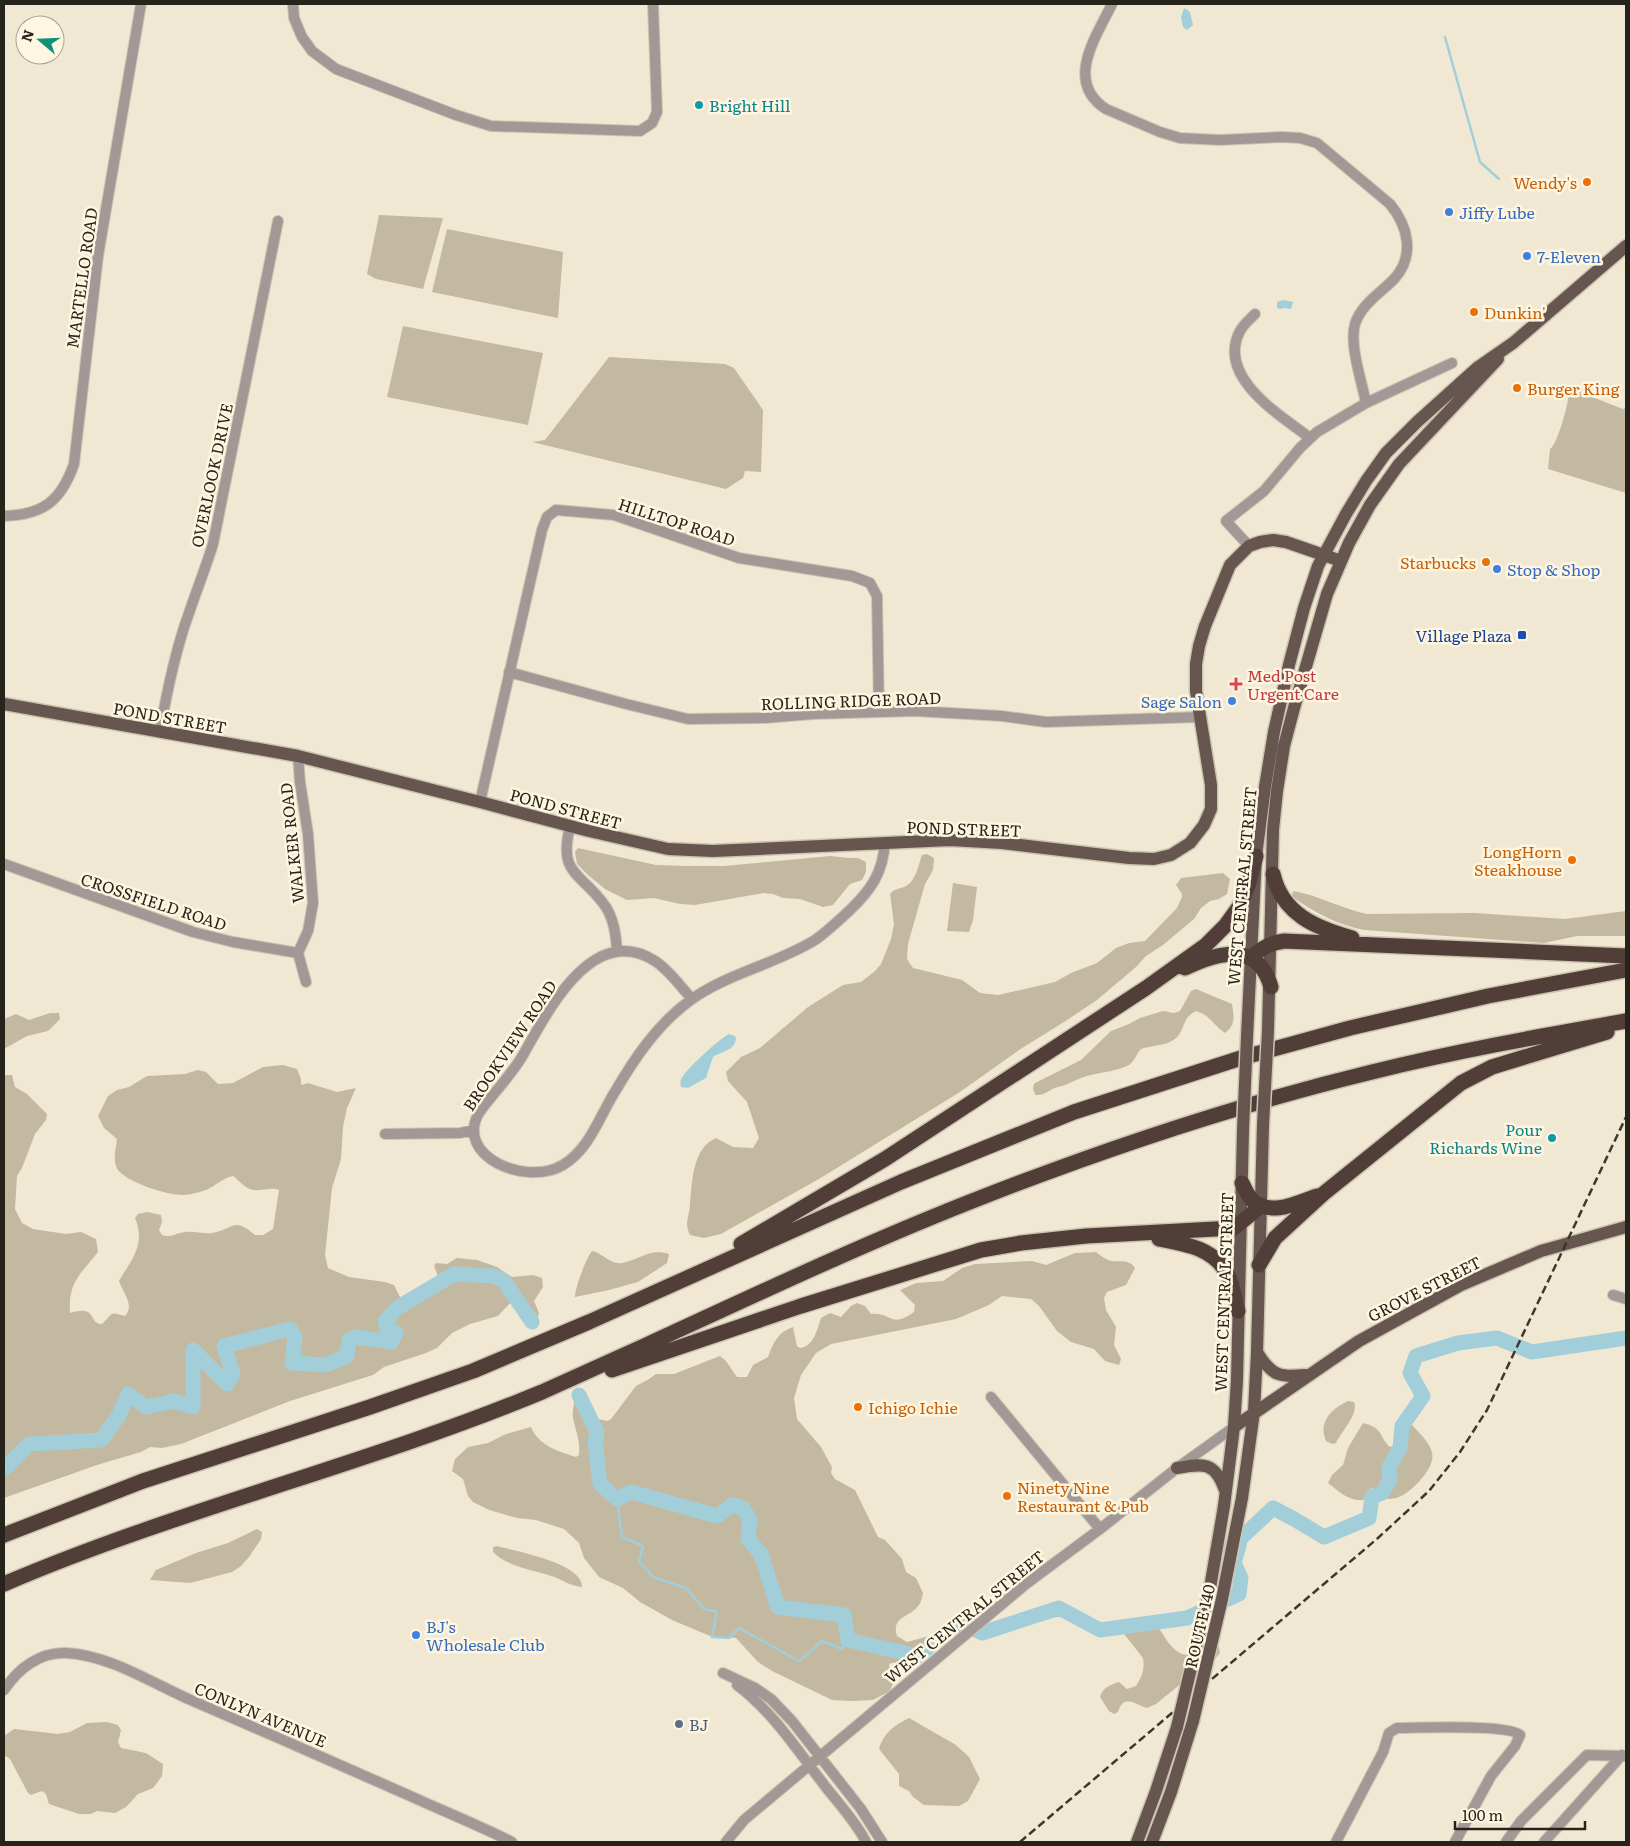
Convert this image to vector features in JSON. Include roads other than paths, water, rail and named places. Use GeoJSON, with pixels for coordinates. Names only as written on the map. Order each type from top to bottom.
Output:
{"type":"FeatureCollection","features":[{"type":"Feature","properties":{"kind":"highway"},"geometry":{"type":"LineString","coordinates":[[590,1322],[736,1248],[824,1196],[893,1154],[1146,988],[1206,945],[1226,925],[1242,900],[1256,856]]}},
{"type":"Feature","properties":{"kind":"highway"},"geometry":{"type":"LineString","coordinates":[[1273,874],[1278,891],[1285,902],[1308,921],[1338,934],[1388,945]]}},
{"type":"Feature","properties":{"kind":"highway"},"geometry":{"type":"LineString","coordinates":[[1251,959],[1261,948],[1284,941],[1626,956]]}},
{"type":"Feature","properties":{"kind":"highway"},"geometry":{"type":"LineString","coordinates":[[1146,988],[1210,958],[1239,954],[1251,959],[1263,968],[1271,987]]}},
{"type":"Feature","properties":{"kind":"highway"},"geometry":{"type":"LineString","coordinates":[[4,1535],[143,1481],[370,1408],[473,1371],[590,1322],[901,1182],[1074,1112],[1241,1058],[1350,1028],[1452,1004],[1626,970]]}},
{"type":"Feature","properties":{"kind":"highway"},"geometry":{"type":"LineString","coordinates":[[4,1584],[91,1548],[404,1443],[544,1391],[918,1222],[1023,1181],[1141,1139],[1241,1107],[1367,1073],[1512,1041],[1626,1020]]}},
{"type":"Feature","properties":{"kind":"highway"},"geometry":{"type":"LineString","coordinates":[[1259,1265],[1275,1238],[1322,1194],[1472,1076],[1501,1064],[1626,1026]]}},
{"type":"Feature","properties":{"kind":"highway"},"geometry":{"type":"LineString","coordinates":[[1242,1183],[1251,1199],[1261,1206],[1281,1209],[1322,1194]]}},
{"type":"Feature","properties":{"kind":"highway"},"geometry":{"type":"LineString","coordinates":[[544,1391],[801,1306],[982,1250],[1054,1239],[1224,1230],[1240,1225],[1261,1206]]}},
{"type":"Feature","properties":{"kind":"highway"},"geometry":{"type":"LineString","coordinates":[[1128,1234],[1181,1243],[1211,1255],[1218,1261],[1229,1278],[1238,1311]]}},
{"type":"Feature","properties":{"kind":"main road","name":"WEST CENTRAL STREET"},"geometry":{"type":"LineString","coordinates":[[1234,1427],[1237,1380],[1243,1130],[1256,856],[1266,778],[1284,687],[1304,608],[1324,556],[1356,498],[1386,453],[1477,368],[1513,343],[1626,246]]}},
{"type":"Feature","properties":{"kind":"main road","name":"WEST CENTRAL STREET"},"geometry":{"type":"LineString","coordinates":[[1234,1427],[1254,1412],[1263,1125],[1271,987],[1275,812],[1284,746],[1324,603],[1348,544],[1370,505],[1399,464],[1513,343]]}},
{"type":"Feature","properties":{"kind":"main road"},"geometry":{"type":"LineString","coordinates":[[1249,546],[1260,542],[1278,540],[1341,561]]}},
{"type":"Feature","properties":{"kind":"main road","name":"POND STREET"},"geometry":{"type":"LineString","coordinates":[[4,704],[298,756],[570,827],[651,846],[695,850],[747,850],[950,840],[1154,859],[1176,852],[1194,839],[1207,820],[1212,803],[1212,785],[1200,717],[1196,664],[1200,641],[1228,570],[1236,558],[1249,546]]}},
{"type":"Feature","properties":{"kind":"main road","name":"GROVE STREET"},"geometry":{"type":"LineString","coordinates":[[1254,1412],[1359,1341],[1461,1285],[1541,1251],[1626,1227]]}},
{"type":"Feature","properties":{"kind":"main road"},"geometry":{"type":"LineString","coordinates":[[1257,1352],[1264,1364],[1277,1375],[1308,1375]]}},
{"type":"Feature","properties":{"kind":"main road","name":"ROUTE 140"},"geometry":{"type":"LineString","coordinates":[[1152,1842],[1171,1792],[1193,1721],[1222,1599],[1242,1498],[1254,1412]]}},
{"type":"Feature","properties":{"kind":"main road","name":"ROUTE 140"},"geometry":{"type":"LineString","coordinates":[[1137,1842],[1177,1727],[1210,1588],[1224,1506],[1234,1427]]}},
{"type":"Feature","properties":{"kind":"main road"},"geometry":{"type":"LineString","coordinates":[[1177,1468],[1197,1464],[1210,1467],[1220,1477],[1226,1492]]}},
{"type":"Feature","properties":{"kind":"street","name":"MARTELLO ROAD"},"geometry":{"type":"LineString","coordinates":[[4,516],[29,514],[56,499],[68,481],[74,464],[98,256],[142,4]]}},
{"type":"Feature","properties":{"kind":"street"},"geometry":{"type":"LineString","coordinates":[[293,4],[294,18],[302,37],[312,50],[336,69],[456,115],[491,126],[640,130],[652,123],[657,112],[654,4]]}},
{"type":"Feature","properties":{"kind":"street"},"geometry":{"type":"LineString","coordinates":[[1112,4],[1097,33],[1084,69],[1087,91],[1098,104],[1160,132],[1180,138],[1220,140],[1282,137],[1300,138],[1317,143],[1397,212],[1406,231],[1408,242],[1406,258],[1394,279],[1367,303],[1354,326],[1355,351],[1366,403]]}},
{"type":"Feature","properties":{"kind":"street","name":"OVERLOOK DRIVE"},"geometry":{"type":"LineString","coordinates":[[160,732],[167,690],[189,613],[213,544],[278,221]]}},
{"type":"Feature","properties":{"kind":"street"},"geometry":{"type":"LineString","coordinates":[[1255,314],[1240,330],[1236,344],[1237,366],[1244,382],[1250,390],[1278,414],[1310,438]]}},
{"type":"Feature","properties":{"kind":"street"},"geometry":{"type":"LineString","coordinates":[[1249,546],[1226,521],[1264,491],[1310,438],[1324,427],[1366,403],[1452,363]]}},
{"type":"Feature","properties":{"kind":"street","name":"HILLTOP ROAD"},"geometry":{"type":"LineString","coordinates":[[480,802],[542,530],[545,520],[556,510],[607,514],[628,519],[739,558],[852,576],[870,582],[877,596],[879,712]]}},
{"type":"Feature","properties":{"kind":"street","name":"ROLLING RIDGE ROAD"},"geometry":{"type":"LineString","coordinates":[[509,672],[688,719],[765,718],[879,712],[944,712],[1002,716],[1046,722],[1200,717]]}},
{"type":"Feature","properties":{"kind":"street","name":"WALKER ROAD"},"geometry":{"type":"LineString","coordinates":[[298,756],[314,902],[308,931],[298,953]]}},
{"type":"Feature","properties":{"kind":"street"},"geometry":{"type":"LineString","coordinates":[[570,827],[566,847],[569,864],[574,873],[607,909],[613,924],[617,952]]}},
{"type":"Feature","properties":{"kind":"street","name":"BROOKVIEW ROAD"},"geometry":{"type":"LineString","coordinates":[[692,999],[665,969],[654,960],[635,953],[617,952],[601,956],[590,963],[568,984],[550,1008],[522,1057],[475,1120],[474,1130],[478,1143],[485,1153],[505,1167],[531,1174],[547,1172],[564,1164],[589,1139],[625,1075],[649,1040],[670,1018],[692,999],[731,978],[802,947],[832,927],[855,905],[878,877],[882,868],[885,842]]}},
{"type":"Feature","properties":{"kind":"street","name":"CROSSFIELD ROAD"},"geometry":{"type":"LineString","coordinates":[[4,864],[194,932],[233,942],[298,953]]}},
{"type":"Feature","properties":{"kind":"street"},"geometry":{"type":"LineString","coordinates":[[298,953],[306,982]]}},
{"type":"Feature","properties":{"kind":"street"},"geometry":{"type":"LineString","coordinates":[[385,1134],[460,1133],[474,1130]]}},
{"type":"Feature","properties":{"kind":"street"},"geometry":{"type":"LineString","coordinates":[[1613,1295],[1626,1298]]}},
{"type":"Feature","properties":{"kind":"street"},"geometry":{"type":"LineString","coordinates":[[991,1397],[1100,1529]]}},
{"type":"Feature","properties":{"kind":"street","name":"WEST CENTRAL STREET"},"geometry":{"type":"LineString","coordinates":[[726,1842],[744,1820],[979,1622],[1177,1468],[1234,1427]]}},
{"type":"Feature","properties":{"kind":"street","name":"CONLYN AVENUE"},"geometry":{"type":"LineString","coordinates":[[4,1690],[20,1670],[40,1657],[65,1653],[93,1657],[109,1662],[192,1701],[269,1733],[509,1842]]}},
{"type":"Feature","properties":{"kind":"street"},"geometry":{"type":"LineString","coordinates":[[866,1842],[810,1766],[768,1714],[749,1694],[723,1673],[755,1688],[771,1699],[792,1721],[861,1809],[882,1842]]}},
{"type":"Feature","properties":{"kind":"street"},"geometry":{"type":"LineString","coordinates":[[1336,1842],[1383,1752],[1389,1733],[1396,1728],[1499,1729],[1517,1732],[1520,1734],[1515,1746],[1491,1776],[1455,1842]]}},
{"type":"Feature","properties":{"kind":"street"},"geometry":{"type":"LineString","coordinates":[[1506,1842],[1521,1821],[1587,1755],[1624,1756]]}},
{"type":"Feature","properties":{"kind":"street"},"geometry":{"type":"LineString","coordinates":[[1544,1842],[1624,1756]]}},
{"type":"Feature","properties":{"kind":"water"},"geometry":{"type":"Polygon","coordinates":[[[1184,8],[1190,12],[1193,25],[1187,30],[1183,27],[1181,17],[1184,8]]]}},
{"type":"Feature","properties":{"kind":"water"},"geometry":{"type":"Polygon","coordinates":[[[1283,300],[1293,302],[1291,309],[1277,308],[1277,302],[1283,300]]]}},
{"type":"Feature","properties":{"kind":"water"},"geometry":{"type":"Polygon","coordinates":[[[729,1034],[735,1036],[735,1043],[730,1048],[713,1057],[706,1078],[688,1088],[681,1087],[682,1077],[712,1047],[729,1034]]]}},
{"type":"Feature","properties":{"kind":"waterway"},"geometry":{"type":"LineString","coordinates":[[1445,37],[1480,162],[1499,179]]}},
{"type":"Feature","properties":{"kind":"waterway"},"geometry":{"type":"LineString","coordinates":[[4,1469],[29,1444],[101,1440],[118,1417],[128,1394],[146,1407],[174,1401],[193,1407],[193,1350],[227,1384],[233,1374],[224,1346],[290,1329],[295,1337],[292,1363],[326,1365],[347,1356],[349,1340],[356,1337],[392,1342],[396,1333],[387,1328],[385,1322],[397,1308],[454,1274],[494,1276],[504,1281],[532,1322]]}},
{"type":"Feature","properties":{"kind":"waterway"},"geometry":{"type":"LineString","coordinates":[[579,1395],[597,1432],[595,1441],[600,1484],[617,1499],[631,1492],[717,1516],[732,1505],[743,1508],[750,1520],[748,1539],[761,1554],[778,1607],[844,1615],[848,1640],[918,1656],[945,1632],[961,1623],[982,1633],[1059,1608],[1100,1630],[1187,1618],[1239,1594],[1241,1578],[1234,1563],[1241,1538],[1273,1508],[1324,1537],[1369,1518],[1372,1497],[1382,1493],[1390,1480],[1389,1467],[1400,1448],[1402,1426],[1423,1396],[1410,1373],[1416,1356],[1458,1343],[1497,1338],[1532,1352],[1626,1338]]}},
{"type":"Feature","properties":{"kind":"waterway"},"geometry":{"type":"LineString","coordinates":[[617,1499],[622,1537],[643,1546],[639,1561],[653,1577],[686,1588],[704,1609],[717,1612],[712,1637],[729,1638],[739,1628],[799,1661],[822,1641],[842,1649],[848,1640]]}},
{"type":"Feature","properties":{"kind":"railway"},"geometry":{"type":"LineString","coordinates":[[1020,1842],[1378,1538],[1429,1491],[1460,1452],[1487,1410],[1626,1117]]}},
{"type":"Feature","properties":{"kind":"place","name":"Bright Hill"},"geometry":{"type":"Point","coordinates":[699,105]}},
{"type":"Feature","properties":{"kind":"place","name":"Wendy's"},"geometry":{"type":"Point","coordinates":[1587,182]}},
{"type":"Feature","properties":{"kind":"place","name":"Jiffy Lube"},"geometry":{"type":"Point","coordinates":[1449,212]}},
{"type":"Feature","properties":{"kind":"place","name":"7-Eleven"},"geometry":{"type":"Point","coordinates":[1527,256]}},
{"type":"Feature","properties":{"kind":"place","name":"Dunkin'"},"geometry":{"type":"Point","coordinates":[1474,312]}},
{"type":"Feature","properties":{"kind":"place","name":"Burger King"},"geometry":{"type":"Point","coordinates":[1517,388]}},
{"type":"Feature","properties":{"kind":"place","name":"Starbucks"},"geometry":{"type":"Point","coordinates":[1486,562]}},
{"type":"Feature","properties":{"kind":"place","name":"Stop & Shop"},"geometry":{"type":"Point","coordinates":[1497,569]}},
{"type":"Feature","properties":{"kind":"place","name":"Village Plaza"},"geometry":{"type":"Point","coordinates":[1522,635]}},
{"type":"Feature","properties":{"kind":"place","name":"Med Post Urgent Care"},"geometry":{"type":"Point","coordinates":[1236,684]}},
{"type":"Feature","properties":{"kind":"place","name":"Sage Salon"},"geometry":{"type":"Point","coordinates":[1232,701]}},
{"type":"Feature","properties":{"kind":"place","name":"LongHorn Steakhouse"},"geometry":{"type":"Point","coordinates":[1572,860]}},
{"type":"Feature","properties":{"kind":"place","name":"Pour Richards Wine"},"geometry":{"type":"Point","coordinates":[1552,1138]}},
{"type":"Feature","properties":{"kind":"place","name":"Ichigo Ichie"},"geometry":{"type":"Point","coordinates":[858,1407]}},
{"type":"Feature","properties":{"kind":"place","name":"Ninety Nine Restaurant & Pub"},"geometry":{"type":"Point","coordinates":[1007,1496]}},
{"type":"Feature","properties":{"kind":"place","name":"BJ's Wholesale Club"},"geometry":{"type":"Point","coordinates":[416,1635]}},
{"type":"Feature","properties":{"kind":"place","name":"BJ"},"geometry":{"type":"Point","coordinates":[679,1724]}}]}
